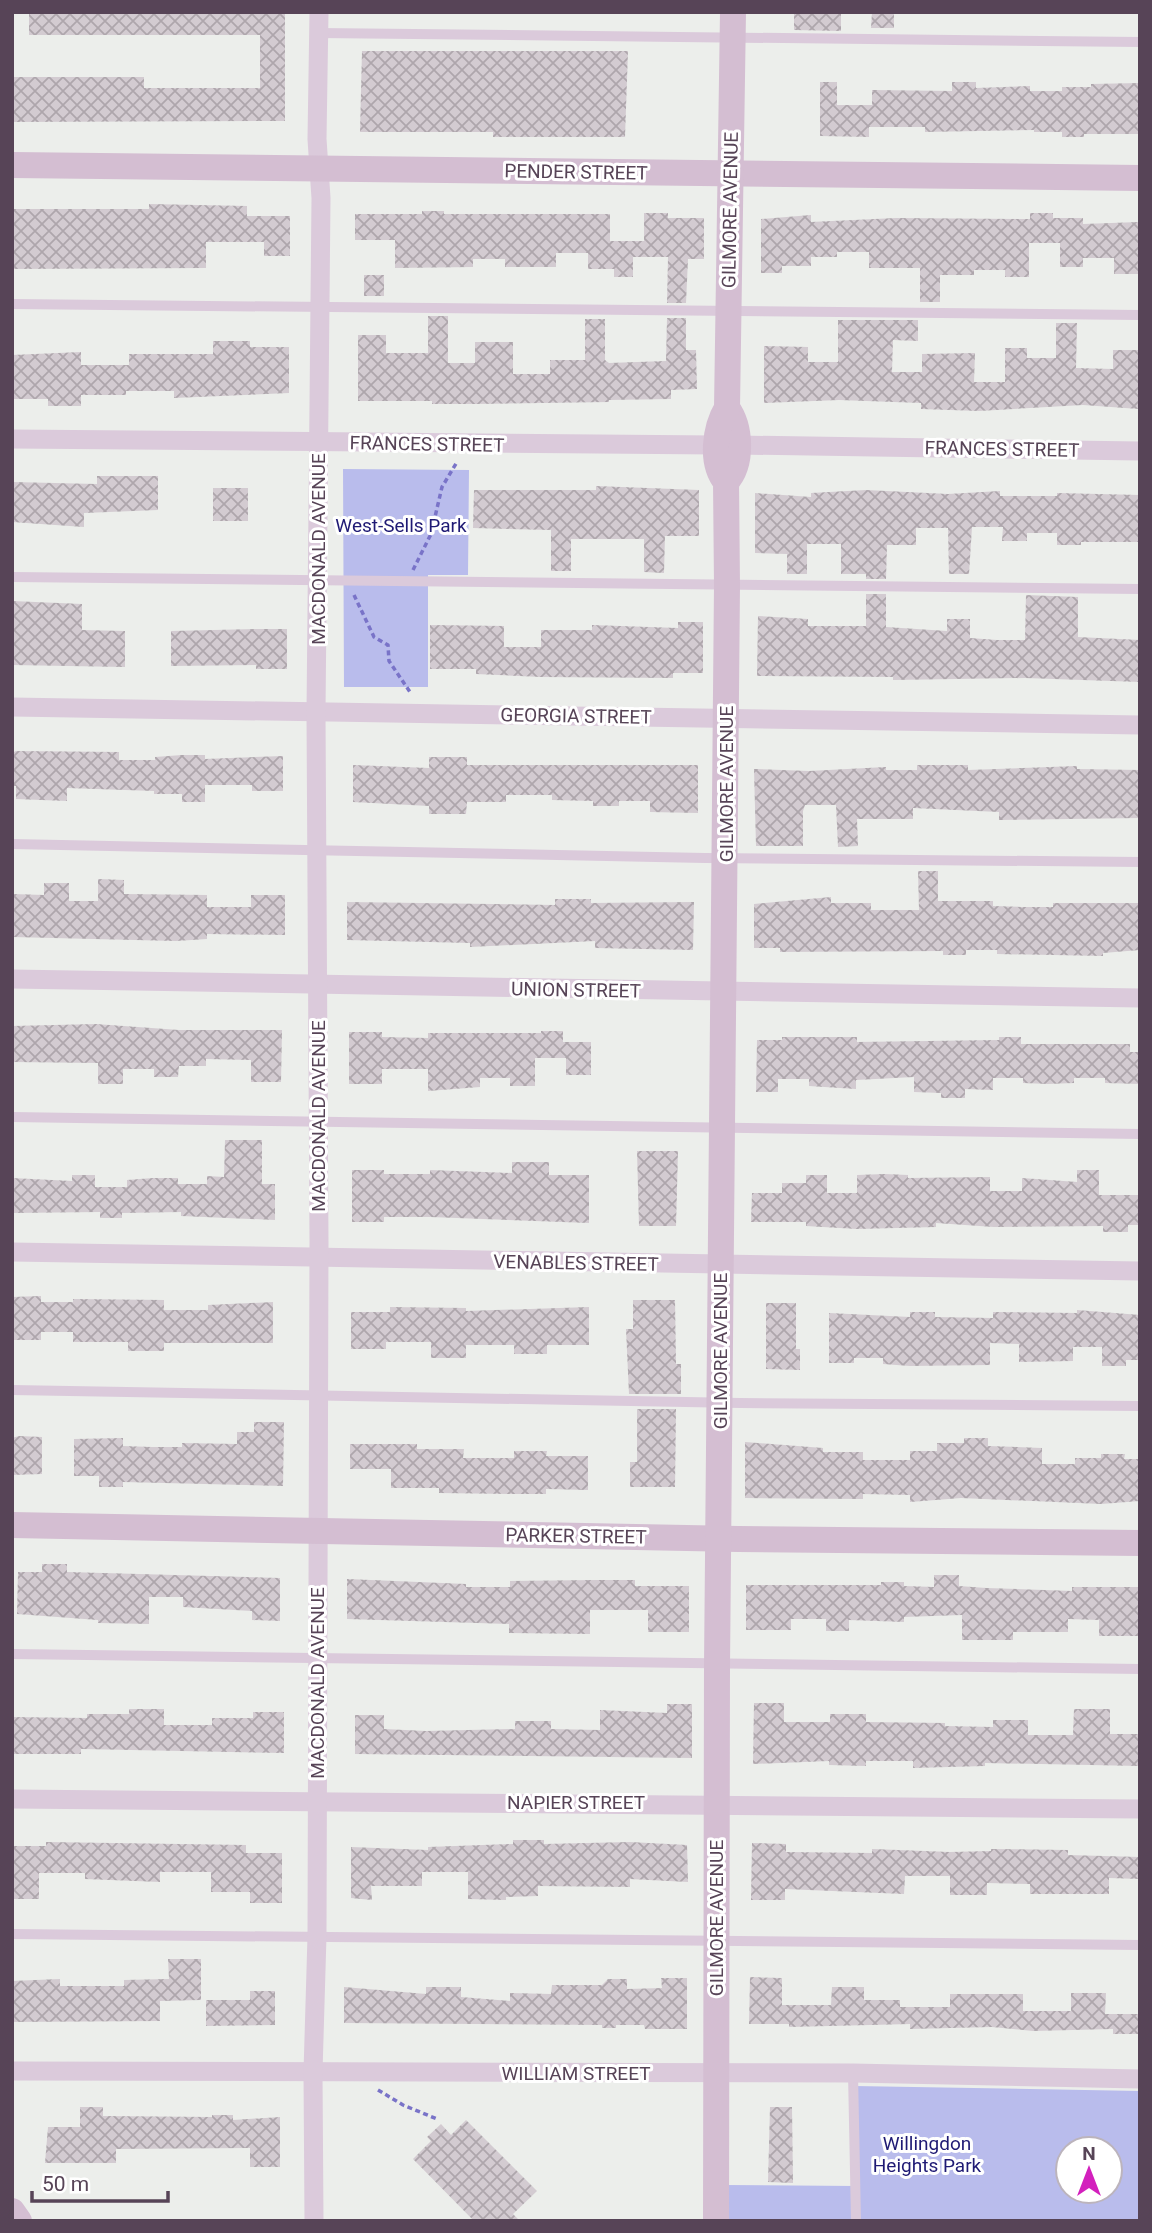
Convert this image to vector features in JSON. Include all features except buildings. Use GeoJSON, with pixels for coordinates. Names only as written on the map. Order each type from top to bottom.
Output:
{"type":"FeatureCollection","features":[{"type":"Feature","properties":{"kind":"street","name":"MACDONALD AVENUE"},"geometry":{"type":"LineString","coordinates":[[314,2221],[319,1259],[316,713],[320,307],[318,12]]}},
{"type":"Feature","properties":{"kind":"street","name":"GILMORE AVENUE"},"geometry":{"type":"LineString","coordinates":[[716,2221],[720,1265],[726,993],[726,482],[734,474],[727,445],[733,416],[727,408],[733,12]]}},
{"type":"Feature","properties":{"kind":"street","name":"PENDER STREET"},"geometry":{"type":"LineString","coordinates":[[12,165],[1140,178]]}},
{"type":"Feature","properties":{"kind":"street","name":"FRANCES STREET"},"geometry":{"type":"LineString","coordinates":[[12,439],[1140,451]]}},
{"type":"Feature","properties":{"kind":"street","name":"GEORGIA STREET"},"geometry":{"type":"LineString","coordinates":[[12,707],[1140,725]]}},
{"type":"Feature","properties":{"kind":"street","name":"UNION STREET"},"geometry":{"type":"LineString","coordinates":[[12,979],[1140,998]]}},
{"type":"Feature","properties":{"kind":"street","name":"VENABLES STREET"},"geometry":{"type":"LineString","coordinates":[[12,1252],[319,1259],[1140,1270]]}},
{"type":"Feature","properties":{"kind":"street","name":"PARKER STREET"},"geometry":{"type":"LineString","coordinates":[[12,1525],[1140,1543]]}},
{"type":"Feature","properties":{"kind":"street","name":"NAPIER STREET"},"geometry":{"type":"LineString","coordinates":[[12,1799],[716,1803],[1140,1810]]}},
{"type":"Feature","properties":{"kind":"street","name":"WILLIAM STREET"},"geometry":{"type":"LineString","coordinates":[[12,2071],[853,2073],[1140,2079]]}},
{"type":"Feature","properties":{"kind":"street"},"geometry":{"type":"LineString","coordinates":[[12,2211],[19,2221]]}},
{"type":"Feature","properties":{"kind":"lane"},"geometry":{"type":"LineString","coordinates":[[318,33],[1140,42]]}},
{"type":"Feature","properties":{"kind":"lane"},"geometry":{"type":"LineString","coordinates":[[12,304],[1140,315]]}},
{"type":"Feature","properties":{"kind":"lane"},"geometry":{"type":"LineString","coordinates":[[12,577],[1140,589]]}},
{"type":"Feature","properties":{"kind":"lane"},"geometry":{"type":"LineString","coordinates":[[12,844],[726,858],[1140,862]]}},
{"type":"Feature","properties":{"kind":"lane"},"geometry":{"type":"LineString","coordinates":[[12,1117],[723,1130],[1140,1134]]}},
{"type":"Feature","properties":{"kind":"lane"},"geometry":{"type":"LineString","coordinates":[[12,1390],[719,1403],[1140,1406]]}},
{"type":"Feature","properties":{"kind":"lane"},"geometry":{"type":"LineString","coordinates":[[12,1654],[1140,1669]]}},
{"type":"Feature","properties":{"kind":"lane"},"geometry":{"type":"LineString","coordinates":[[12,1934],[1140,1945]]}},
{"type":"Feature","properties":{"kind":"lane"},"geometry":{"type":"LineString","coordinates":[[853,2073],[856,2221]]}},
{"type":"Feature","properties":{"kind":"path"},"geometry":{"type":"LineString","coordinates":[[409,582],[417,559],[431,534],[442,487],[466,445]]}},
{"type":"Feature","properties":{"kind":"path"},"geometry":{"type":"LineString","coordinates":[[342,582],[358,599],[374,638],[388,645],[389,661],[410,692]]}},
{"type":"Feature","properties":{"kind":"path"},"geometry":{"type":"LineString","coordinates":[[373,2087],[403,2105],[437,2119]]}},
{"type":"Feature","properties":{"kind":"green space","name":"West-Sells Park"},"geometry":{"type":"Polygon","coordinates":[[[343,469],[469,470],[468,575],[428,575],[428,687],[344,687],[343,469]]]}},
{"type":"Feature","properties":{"kind":"green space","name":"Willingdon Heights Park"},"geometry":{"type":"Polygon","coordinates":[[[854,2086],[1140,2091],[1140,2221],[725,2221],[725,2185],[855,2186],[854,2086]]]}}]}
